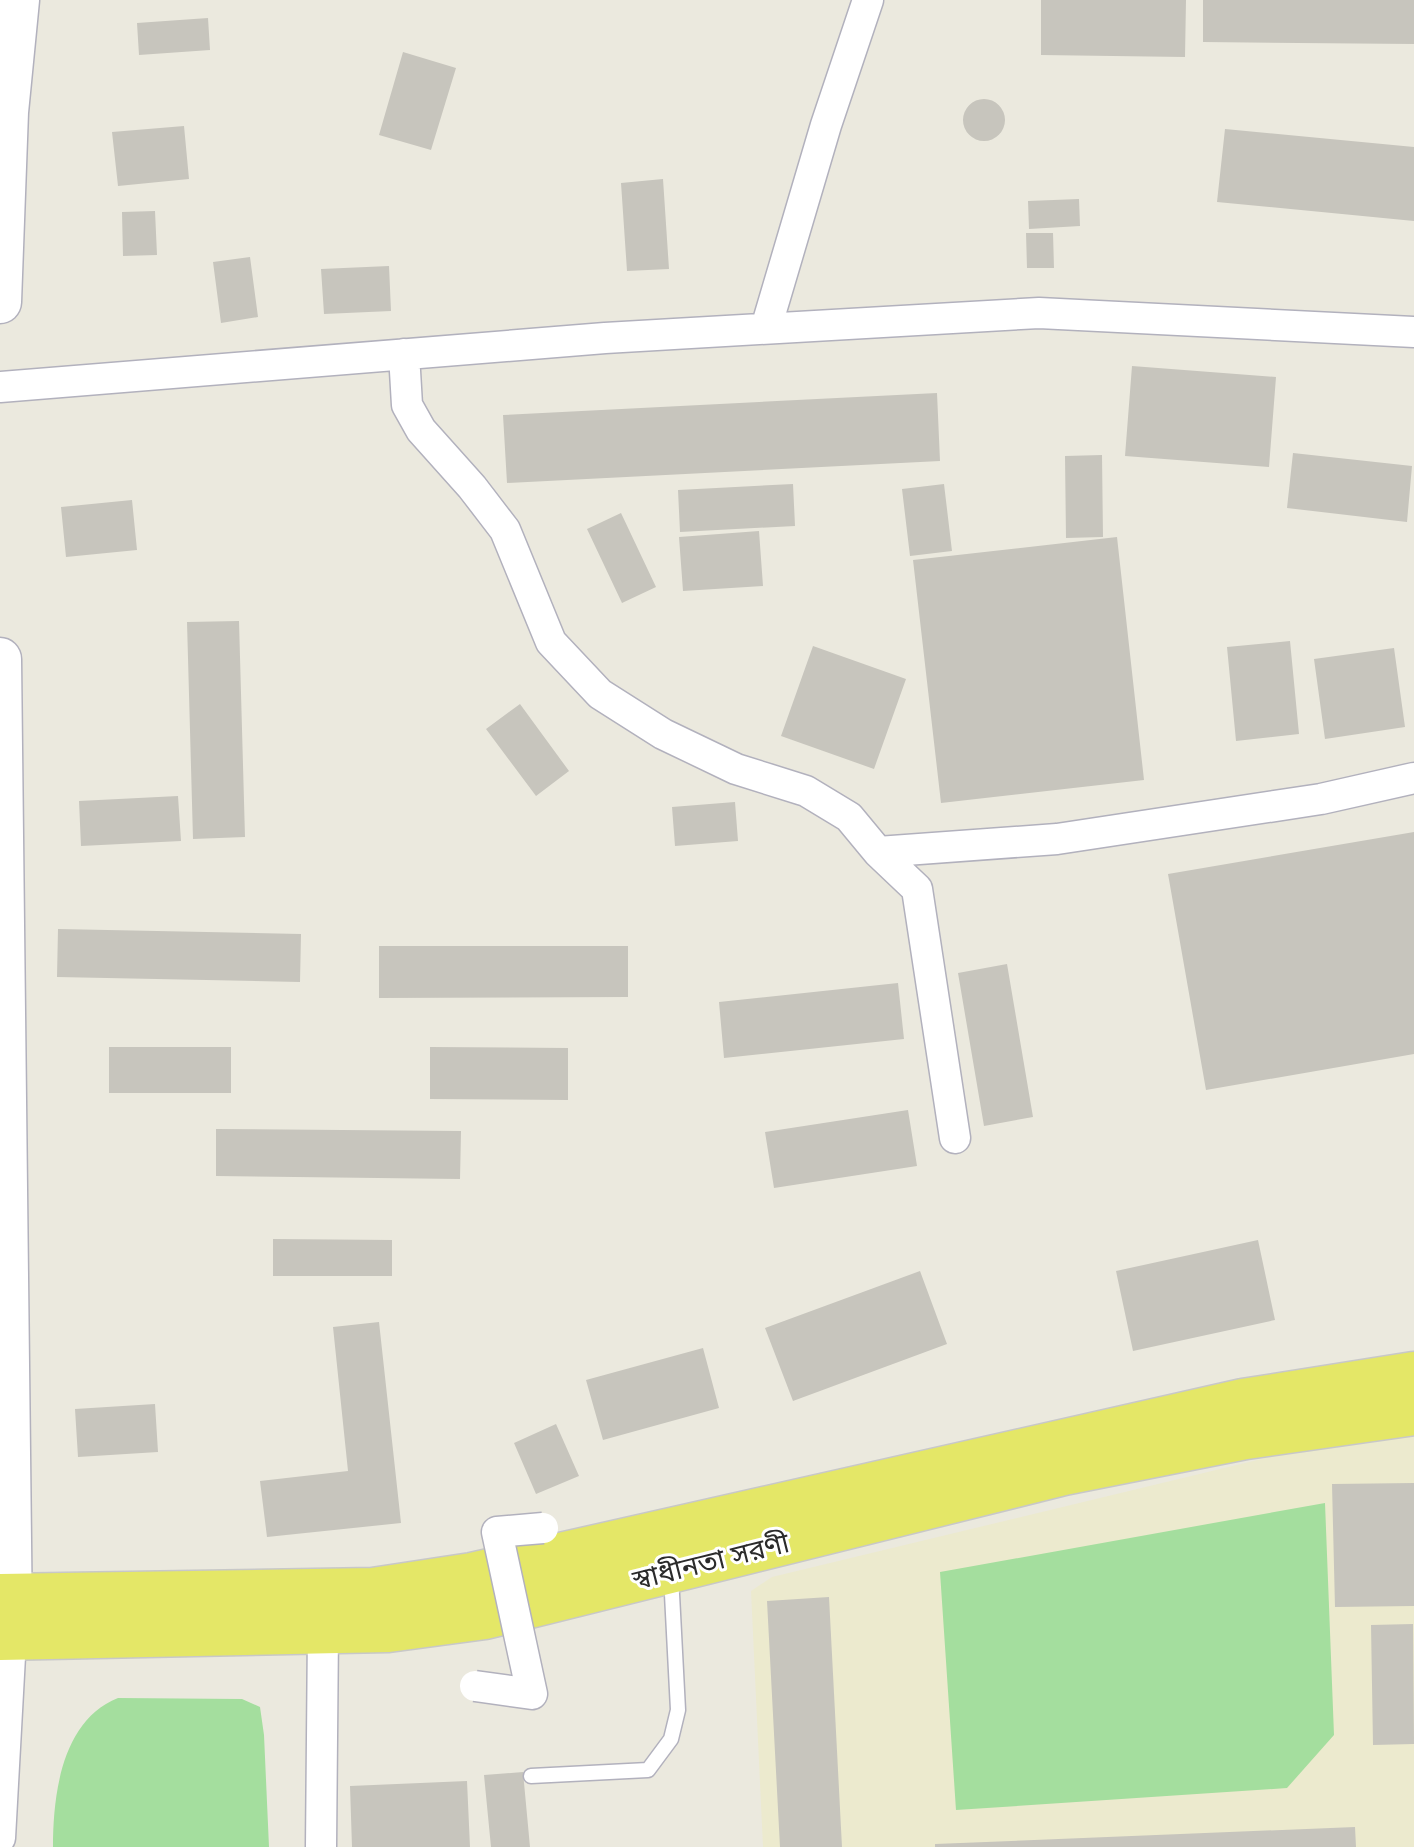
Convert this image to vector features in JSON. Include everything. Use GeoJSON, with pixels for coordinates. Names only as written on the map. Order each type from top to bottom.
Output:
{"type":"FeatureCollection","features":[{"type":"Feature","properties":{"kind":"main road","name":"স্বাধীনতা সরণী"},"geometry":{"type":"LineString","coordinates":[[5,1617],[373,1590],[472,1575],[1243,1401],[1414,1374]]}},
{"type":"Feature","properties":{"kind":"main road","name":"স্বাধীনতা সরণী"},"geometry":{"type":"LineString","coordinates":[[5,1617],[323,1630],[388,1630],[485,1617],[1064,1473],[1246,1437],[1414,1413]]}},
{"type":"Feature","properties":{"kind":"street"},"geometry":{"type":"LineString","coordinates":[[0,302],[7,112],[18,0]]}},
{"type":"Feature","properties":{"kind":"street"},"geometry":{"type":"LineString","coordinates":[[766,328],[826,125],[868,0]]}},
{"type":"Feature","properties":{"kind":"street"},"geometry":{"type":"LineString","coordinates":[[0,387],[766,328],[1039,313],[1414,332]]}},
{"type":"Feature","properties":{"kind":"street"},"geometry":{"type":"LineString","coordinates":[[404,354],[407,405],[414,418],[505,530],[551,642],[600,694],[663,734],[736,769],[806,791],[849,817],[878,852],[917,889],[955,1138]]}},
{"type":"Feature","properties":{"kind":"street"},"geometry":{"type":"LineString","coordinates":[[0,659],[5,1617],[0,1838]]}},
{"type":"Feature","properties":{"kind":"street"},"geometry":{"type":"LineString","coordinates":[[878,852],[1057,839],[1321,799],[1414,778]]}},
{"type":"Feature","properties":{"kind":"street"},"geometry":{"type":"LineString","coordinates":[[475,1686],[532,1694],[497,1532],[543,1528]]}},
{"type":"Feature","properties":{"kind":"street"},"geometry":{"type":"LineString","coordinates":[[321,1847],[323,1630]]}},
{"type":"Feature","properties":{"kind":"lane"},"geometry":{"type":"LineString","coordinates":[[531,1776],[648,1770],[671,1739],[678,1710],[670,1571]]}},
{"type":"Feature","properties":{"kind":"shaded area"},"geometry":{"type":"Polygon","coordinates":[[[1414,1436],[1414,1847],[763,1847],[751,1591],[772,1577],[1332,1442],[1414,1436]]]}},
{"type":"Feature","properties":{"kind":"green space"},"geometry":{"type":"Polygon","coordinates":[[[1325,1503],[1334,1735],[1287,1788],[956,1810],[940,1572],[1325,1503]]]}},
{"type":"Feature","properties":{"kind":"green space"},"geometry":{"type":"Polygon","coordinates":[[[118,1698],[242,1699],[260,1707],[269,1847],[53,1847],[55,1804],[64,1761],[84,1723],[118,1698]]]}},
{"type":"Feature","properties":{"kind":"building"},"geometry":{"type":"Polygon","coordinates":[[[1041,0],[1186,0],[1185,57],[1041,55],[1041,0]]]}},
{"type":"Feature","properties":{"kind":"building"},"geometry":{"type":"Polygon","coordinates":[[[1203,0],[1414,0],[1414,44],[1203,42],[1203,0]]]}},
{"type":"Feature","properties":{"kind":"building"},"geometry":{"type":"Polygon","coordinates":[[[208,18],[210,50],[139,55],[137,23],[208,18]]]}},
{"type":"Feature","properties":{"kind":"building"},"geometry":{"type":"Polygon","coordinates":[[[403,52],[456,68],[431,150],[379,135],[403,52]]]}},
{"type":"Feature","properties":{"kind":"building"},"geometry":{"type":"Polygon","coordinates":[[[984,99],[999,105],[1005,120],[999,135],[984,141],[969,135],[963,120],[969,105],[984,99]]]}},
{"type":"Feature","properties":{"kind":"building"},"geometry":{"type":"Polygon","coordinates":[[[184,126],[189,179],[118,186],[112,132],[184,126]]]}},
{"type":"Feature","properties":{"kind":"building"},"geometry":{"type":"Polygon","coordinates":[[[1225,129],[1414,147],[1414,221],[1217,202],[1225,129]]]}},
{"type":"Feature","properties":{"kind":"building"},"geometry":{"type":"Polygon","coordinates":[[[663,179],[669,269],[627,271],[621,183],[663,179]]]}},
{"type":"Feature","properties":{"kind":"building"},"geometry":{"type":"Polygon","coordinates":[[[1079,199],[1080,226],[1029,229],[1028,201],[1079,199]]]}},
{"type":"Feature","properties":{"kind":"building"},"geometry":{"type":"Polygon","coordinates":[[[155,211],[157,255],[123,256],[122,212],[155,211]]]}},
{"type":"Feature","properties":{"kind":"building"},"geometry":{"type":"Polygon","coordinates":[[[1026,233],[1053,233],[1054,268],[1027,268],[1026,233]]]}},
{"type":"Feature","properties":{"kind":"building"},"geometry":{"type":"Polygon","coordinates":[[[250,257],[258,317],[221,323],[213,262],[250,257]]]}},
{"type":"Feature","properties":{"kind":"building"},"geometry":{"type":"Polygon","coordinates":[[[389,266],[391,311],[324,314],[321,269],[389,266]]]}},
{"type":"Feature","properties":{"kind":"building"},"geometry":{"type":"Polygon","coordinates":[[[1132,366],[1276,377],[1269,467],[1125,456],[1132,366]]]}},
{"type":"Feature","properties":{"kind":"building"},"geometry":{"type":"Polygon","coordinates":[[[937,393],[940,461],[507,483],[503,415],[937,393]]]}},
{"type":"Feature","properties":{"kind":"building"},"geometry":{"type":"Polygon","coordinates":[[[1293,453],[1412,466],[1407,522],[1287,508],[1293,453]]]}},
{"type":"Feature","properties":{"kind":"building"},"geometry":{"type":"Polygon","coordinates":[[[1102,455],[1103,537],[1066,538],[1065,456],[1102,455]]]}},
{"type":"Feature","properties":{"kind":"building"},"geometry":{"type":"Polygon","coordinates":[[[793,484],[795,526],[680,532],[678,490],[793,484]]]}},
{"type":"Feature","properties":{"kind":"building"},"geometry":{"type":"Polygon","coordinates":[[[944,484],[952,551],[910,556],[902,489],[944,484]]]}},
{"type":"Feature","properties":{"kind":"building"},"geometry":{"type":"Polygon","coordinates":[[[132,500],[137,550],[66,557],[61,507],[132,500]]]}},
{"type":"Feature","properties":{"kind":"building"},"geometry":{"type":"Polygon","coordinates":[[[621,513],[656,587],[622,603],[587,529],[621,513]]]}},
{"type":"Feature","properties":{"kind":"building"},"geometry":{"type":"Polygon","coordinates":[[[759,531],[763,586],[683,591],[679,537],[759,531]]]}},
{"type":"Feature","properties":{"kind":"building"},"geometry":{"type":"Polygon","coordinates":[[[1117,537],[1144,780],[941,803],[913,560],[1117,537]]]}},
{"type":"Feature","properties":{"kind":"building"},"geometry":{"type":"Polygon","coordinates":[[[239,621],[245,837],[193,839],[187,622],[239,621]]]}},
{"type":"Feature","properties":{"kind":"building"},"geometry":{"type":"Polygon","coordinates":[[[1290,641],[1299,734],[1236,741],[1227,647],[1290,641]]]}},
{"type":"Feature","properties":{"kind":"building"},"geometry":{"type":"Polygon","coordinates":[[[813,646],[906,679],[874,769],[781,736],[813,646]]]}},
{"type":"Feature","properties":{"kind":"building"},"geometry":{"type":"Polygon","coordinates":[[[1394,648],[1405,727],[1325,739],[1314,659],[1394,648]]]}},
{"type":"Feature","properties":{"kind":"building"},"geometry":{"type":"Polygon","coordinates":[[[520,704],[569,771],[536,796],[486,729],[520,704]]]}},
{"type":"Feature","properties":{"kind":"building"},"geometry":{"type":"Polygon","coordinates":[[[178,796],[181,841],[81,846],[79,801],[178,796]]]}},
{"type":"Feature","properties":{"kind":"building"},"geometry":{"type":"Polygon","coordinates":[[[735,802],[738,841],[675,846],[672,807],[735,802]]]}},
{"type":"Feature","properties":{"kind":"building"},"geometry":{"type":"Polygon","coordinates":[[[1414,832],[1414,1054],[1206,1090],[1168,874],[1414,832]]]}},
{"type":"Feature","properties":{"kind":"building"},"geometry":{"type":"Polygon","coordinates":[[[58,929],[301,934],[300,982],[57,977],[58,929]]]}},
{"type":"Feature","properties":{"kind":"building"},"geometry":{"type":"Polygon","coordinates":[[[379,946],[628,946],[628,997],[379,998],[379,946]]]}},
{"type":"Feature","properties":{"kind":"building"},"geometry":{"type":"Polygon","coordinates":[[[1007,964],[1033,1117],[984,1126],[958,973],[1007,964]]]}},
{"type":"Feature","properties":{"kind":"building"},"geometry":{"type":"Polygon","coordinates":[[[898,983],[904,1039],[724,1058],[719,1002],[898,983]]]}},
{"type":"Feature","properties":{"kind":"building"},"geometry":{"type":"Polygon","coordinates":[[[109,1047],[231,1047],[231,1093],[109,1093],[109,1047]]]}},
{"type":"Feature","properties":{"kind":"building"},"geometry":{"type":"Polygon","coordinates":[[[430,1047],[568,1048],[568,1100],[430,1099],[430,1047]]]}},
{"type":"Feature","properties":{"kind":"building"},"geometry":{"type":"Polygon","coordinates":[[[908,1110],[917,1166],[774,1188],[765,1132],[908,1110]]]}},
{"type":"Feature","properties":{"kind":"building"},"geometry":{"type":"Polygon","coordinates":[[[216,1129],[461,1131],[460,1179],[216,1176],[216,1129]]]}},
{"type":"Feature","properties":{"kind":"building"},"geometry":{"type":"Polygon","coordinates":[[[273,1239],[392,1240],[392,1276],[273,1276],[273,1239]]]}},
{"type":"Feature","properties":{"kind":"building"},"geometry":{"type":"Polygon","coordinates":[[[1258,1240],[1275,1320],[1133,1351],[1116,1271],[1258,1240]]]}},
{"type":"Feature","properties":{"kind":"building"},"geometry":{"type":"Polygon","coordinates":[[[920,1271],[947,1344],[793,1401],[765,1328],[920,1271]]]}},
{"type":"Feature","properties":{"kind":"building"},"geometry":{"type":"Polygon","coordinates":[[[379,1322],[401,1523],[267,1537],[260,1481],[348,1471],[333,1327],[379,1322]]]}},
{"type":"Feature","properties":{"kind":"building"},"geometry":{"type":"Polygon","coordinates":[[[703,1348],[719,1408],[603,1440],[586,1380],[703,1348]]]}},
{"type":"Feature","properties":{"kind":"building"},"geometry":{"type":"Polygon","coordinates":[[[155,1404],[158,1452],[78,1457],[75,1409],[155,1404]]]}},
{"type":"Feature","properties":{"kind":"building"},"geometry":{"type":"Polygon","coordinates":[[[556,1424],[579,1476],[536,1494],[514,1443],[556,1424]]]}},
{"type":"Feature","properties":{"kind":"building"},"geometry":{"type":"Polygon","coordinates":[[[1414,1483],[1414,1606],[1335,1607],[1332,1484],[1414,1483]]]}},
{"type":"Feature","properties":{"kind":"building"},"geometry":{"type":"Polygon","coordinates":[[[829,1597],[842,1847],[780,1847],[767,1601],[829,1597]]]}},
{"type":"Feature","properties":{"kind":"building"},"geometry":{"type":"Polygon","coordinates":[[[1413,1624],[1414,1744],[1373,1745],[1371,1625],[1413,1624]]]}},
{"type":"Feature","properties":{"kind":"building"},"geometry":{"type":"Polygon","coordinates":[[[523,1772],[530,1847],[491,1847],[484,1775],[523,1772]]]}},
{"type":"Feature","properties":{"kind":"building"},"geometry":{"type":"Polygon","coordinates":[[[467,1781],[470,1847],[352,1847],[350,1786],[467,1781]]]}},
{"type":"Feature","properties":{"kind":"building"},"geometry":{"type":"Polygon","coordinates":[[[1355,1827],[1356,1847],[935,1847],[935,1844],[1355,1827]]]}}]}
